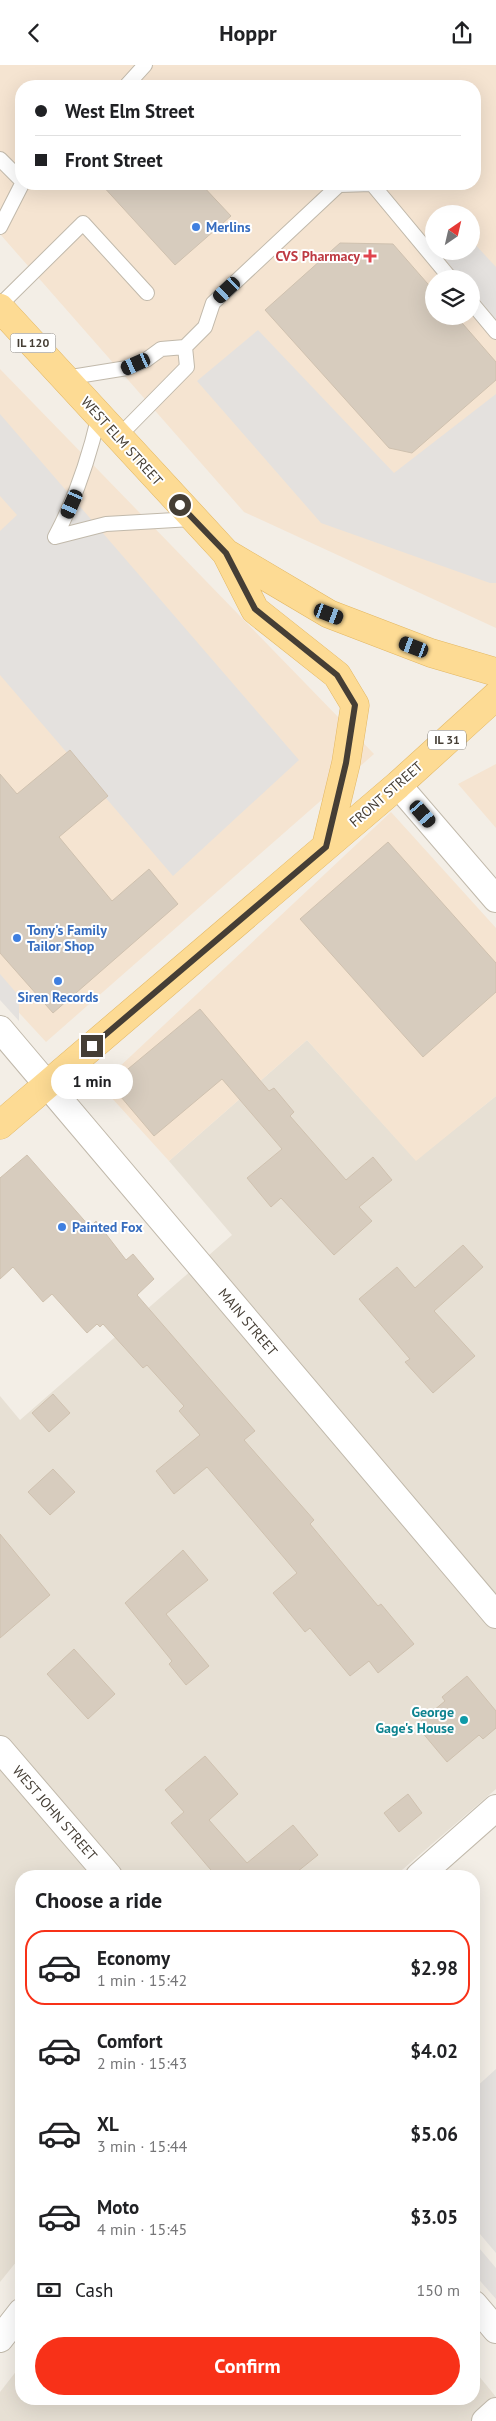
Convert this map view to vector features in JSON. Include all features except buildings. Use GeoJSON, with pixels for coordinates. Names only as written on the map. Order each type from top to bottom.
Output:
{"type":"FeatureCollection","features":[{"type":"Feature","properties":{"kind":"main road","name":"WEST ELM STREET"},"geometry":{"type":"LineString","coordinates":[[0,307],[192,519],[226,553],[329,614],[431,653],[496,672]]}},
{"type":"Feature","properties":{"kind":"main road"},"geometry":{"type":"LineString","coordinates":[[226,553],[255,609],[337,675],[355,705],[346,763],[326,847]]}},
{"type":"Feature","properties":{"kind":"main road","name":"FRONT STREET"},"geometry":{"type":"LineString","coordinates":[[0,1125],[398,785],[496,696]]}},
{"type":"Feature","properties":{"kind":"street"},"geometry":{"type":"LineString","coordinates":[[398,785],[496,899]]}},
{"type":"Feature","properties":{"kind":"street","name":"MAIN STREET"},"geometry":{"type":"LineString","coordinates":[[0,1029],[496,1615]]}},
{"type":"Feature","properties":{"kind":"street","name":"WEST JOHN STREET"},"geometry":{"type":"LineString","coordinates":[[0,1749],[104,1870]]}},
{"type":"Feature","properties":{"kind":"street"},"geometry":{"type":"LineString","coordinates":[[426,1870],[496,1808]]}},
{"type":"Feature","properties":{"kind":"street"},"geometry":{"type":"LineString","coordinates":[[480,2311],[496,2330]]}},
{"type":"Feature","properties":{"kind":"street"},"geometry":{"type":"LineString","coordinates":[[0,2339],[15,2320]]}},
{"type":"Feature","properties":{"kind":"street"},"geometry":{"type":"LineString","coordinates":[[485,2421],[496,2411]]}},
{"type":"Feature","properties":{"kind":"lane"},"geometry":{"type":"LineString","coordinates":[[131,80],[145,65]]}},
{"type":"Feature","properties":{"kind":"lane"},"geometry":{"type":"LineString","coordinates":[[0,159],[15,174]]}},
{"type":"Feature","properties":{"kind":"lane"},"geometry":{"type":"LineString","coordinates":[[0,227],[19,190]]}},
{"type":"Feature","properties":{"kind":"lane"},"geometry":{"type":"LineString","coordinates":[[65,378],[127,369],[146,360],[161,349],[185,347],[205,327],[213,303],[334,190]]}},
{"type":"Feature","properties":{"kind":"lane"},"geometry":{"type":"LineString","coordinates":[[377,190],[444,270]]}},
{"type":"Feature","properties":{"kind":"lane"},"geometry":{"type":"LineString","coordinates":[[0,307],[83,223],[147,293]]}},
{"type":"Feature","properties":{"kind":"lane"},"geometry":{"type":"LineString","coordinates":[[480,313],[496,332]]}},
{"type":"Feature","properties":{"kind":"lane"},"geometry":{"type":"LineString","coordinates":[[118,437],[187,367],[185,347]]}},
{"type":"Feature","properties":{"kind":"lane"},"geometry":{"type":"LineString","coordinates":[[99,415],[91,449],[77,491],[56,537],[106,524],[192,519]]}},
{"type":"Feature","properties":{"kind":"shaded area"},"geometry":{"type":"Polygon","coordinates":[[[0,65],[496,65],[496,628],[244,512],[0,234],[0,65]]]}},
{"type":"Feature","properties":{"kind":"shaded area"},"geometry":{"type":"Polygon","coordinates":[[[480,250],[496,267],[496,321],[480,302],[480,270],[454,270],[445,260],[480,260],[480,250]]]}},
{"type":"Feature","properties":{"kind":"shaded area"},"geometry":{"type":"Polygon","coordinates":[[[258,330],[394,473],[496,394],[496,583],[490,583],[321,523],[197,381],[258,330]]]}},
{"type":"Feature","properties":{"kind":"shaded area"},"geometry":{"type":"Polygon","coordinates":[[[0,369],[374,754],[46,1042],[0,992],[0,369]]]}},
{"type":"Feature","properties":{"kind":"shaded area"},"geometry":{"type":"Polygon","coordinates":[[[0,414],[299,760],[173,876],[0,675],[0,531],[17,515],[0,496],[0,414]]]}},
{"type":"Feature","properties":{"kind":"shaded area"},"geometry":{"type":"Polygon","coordinates":[[[496,764],[496,828],[458,784],[496,764]]]}},
{"type":"Feature","properties":{"kind":"shaded area"},"geometry":{"type":"Polygon","coordinates":[[[391,812],[496,928],[496,1096],[416,1161],[307,1040],[169,1161],[100,1085],[391,812]]]}},
{"type":"Feature","properties":{"kind":"shaded area"},"geometry":{"type":"Polygon","coordinates":[[[0,974],[19,996],[19,1021],[0,1000],[0,974]]]}},
{"type":"Feature","properties":{"kind":"shaded area"},"geometry":{"type":"Polygon","coordinates":[[[307,1040],[416,1160],[496,1096],[496,1789],[402,1870],[15,1870],[15,2263],[0,2282],[0,1396],[20,1420],[232,1235],[169,1161],[307,1040]]]}},
{"type":"Feature","properties":{"kind":"shaded area"},"geometry":{"type":"Polygon","coordinates":[[[496,2069],[496,2253],[480,2234],[480,2084],[496,2069]]]}},
{"type":"Feature","properties":{"kind":"shaded area"},"geometry":{"type":"Polygon","coordinates":[[[480,2249],[496,2268],[496,2299],[480,2281],[480,2249]]]}},
{"type":"Feature","properties":{"kind":"shaded area"},"geometry":{"type":"Polygon","coordinates":[[[15,2373],[15,2405],[480,2405],[480,2377],[496,2397],[496,2421],[0,2421],[0,2392],[15,2373]]]}},
{"type":"Feature","properties":{"kind":"place","name":"Merlins"},"geometry":{"type":"Point","coordinates":[196,227]}},
{"type":"Feature","properties":{"kind":"place","name":"CVS Pharmacy"},"geometry":{"type":"Point","coordinates":[370,256]}},
{"type":"Feature","properties":{"kind":"place","name":"Tony's Family Tailor Shop"},"geometry":{"type":"Point","coordinates":[17,938]}},
{"type":"Feature","properties":{"kind":"place","name":"Siren Records"},"geometry":{"type":"Point","coordinates":[58,981]}},
{"type":"Feature","properties":{"kind":"place","name":"Painted Fox"},"geometry":{"type":"Point","coordinates":[62,1227]}},
{"type":"Feature","properties":{"kind":"place","name":"George Gage's House"},"geometry":{"type":"Point","coordinates":[464,1720]}},
{"type":"Feature","properties":{"kind":"route"},"geometry":{"type":"LineString","coordinates":[[92,1046],[326,847],[346,763],[355,705],[337,675],[255,609],[226,553],[180,505]]}}]}
